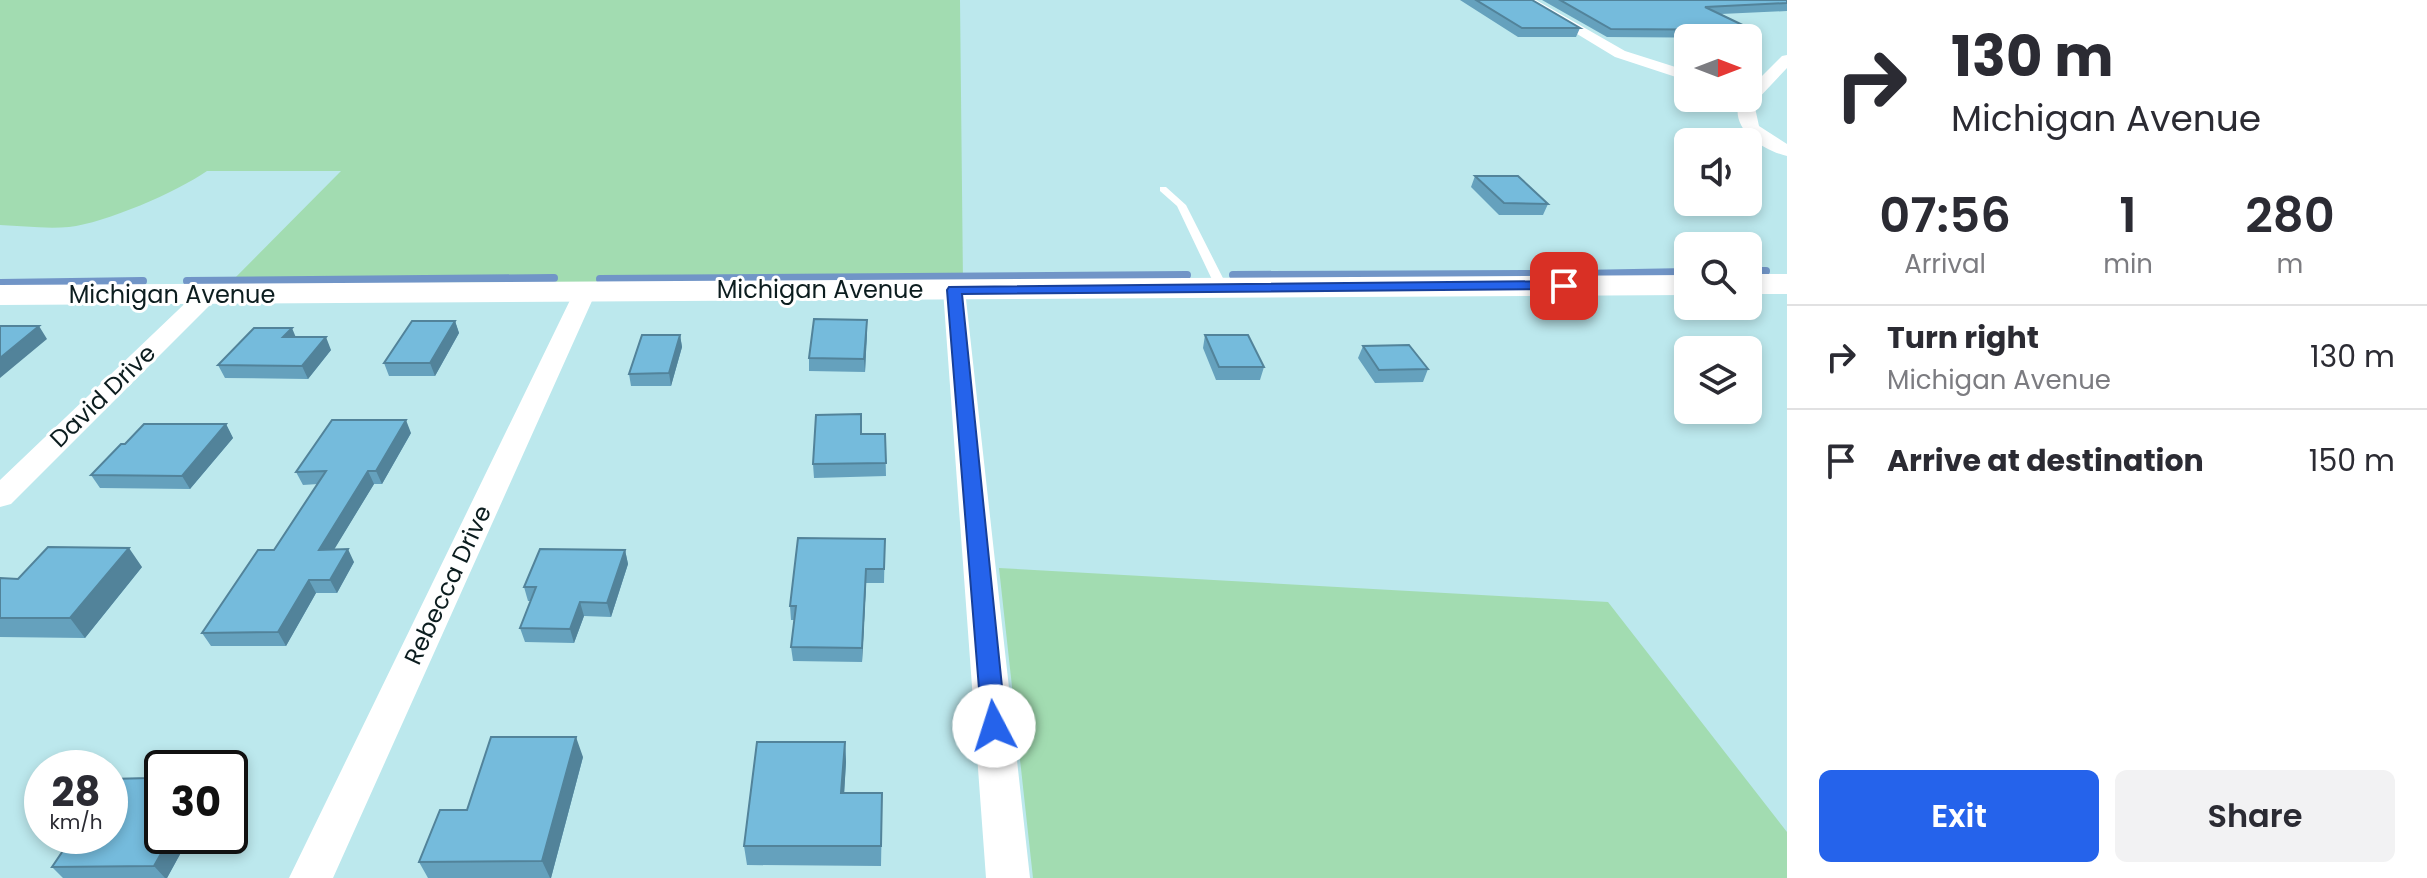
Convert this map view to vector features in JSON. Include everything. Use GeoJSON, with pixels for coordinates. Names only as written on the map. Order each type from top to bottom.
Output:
{"type":"FeatureCollection","features":[{"type":"Feature","properties":{"kind":"street"},"geometry":{"type":"LineString","coordinates":[[1527,0],[1620,54],[1674,72]]}},
{"type":"Feature","properties":{"kind":"street"},"geometry":{"type":"LineString","coordinates":[[1762,81],[1787,59]]}},
{"type":"Feature","properties":{"kind":"street"},"geometry":{"type":"LineString","coordinates":[[1745,112],[1745,121],[1758,135],[1787,151]]}},
{"type":"Feature","properties":{"kind":"street"},"geometry":{"type":"LineString","coordinates":[[1762,284],[1787,284]]}},
{"type":"Feature","properties":{"kind":"street","name":"Michigan Avenue"},"geometry":{"type":"LineString","coordinates":[[0,295],[1674,285]]}},
{"type":"Feature","properties":{"kind":"street"},"geometry":{"type":"LineString","coordinates":[[954,290],[1008,878]]}},
{"type":"Feature","properties":{"kind":"street","name":"Rebecca Drive"},"geometry":{"type":"LineString","coordinates":[[311,878],[585,292]]}},
{"type":"Feature","properties":{"kind":"street","name":"David Drive"},"geometry":{"type":"LineString","coordinates":[[0,497],[206,296]]}},
{"type":"Feature","properties":{"kind":"lane"},"geometry":{"type":"LineString","coordinates":[[1163,189],[1181,205],[1222,288]]}},
{"type":"Feature","properties":{"kind":"green space"},"geometry":{"type":"Polygon","coordinates":[[[0,0],[960,0],[963,283],[224,289],[341,171],[207,171],[178,188],[102,220],[52,228],[0,225],[0,0]]]}},
{"type":"Feature","properties":{"kind":"green space"},"geometry":{"type":"Polygon","coordinates":[[[999,568],[1608,602],[1787,832],[1787,878],[1033,878],[999,568]]]}},
{"type":"Feature","properties":{"kind":"building"},"geometry":{"type":"Polygon","coordinates":[[[1476,0],[1532,0],[1580,28],[1522,28],[1476,0]]]}},
{"type":"Feature","properties":{"kind":"building"},"geometry":{"type":"Polygon","coordinates":[[[1560,0],[1787,0],[1787,3],[1705,7],[1740,24],[1674,24],[1674,29],[1611,29],[1560,0]]]}},
{"type":"Feature","properties":{"kind":"building"},"geometry":{"type":"Polygon","coordinates":[[[1475,176],[1518,176],[1548,204],[1504,203],[1475,176]]]}},
{"type":"Feature","properties":{"kind":"building"},"geometry":{"type":"Polygon","coordinates":[[[814,319],[867,320],[864,359],[809,358],[814,319]]]}},
{"type":"Feature","properties":{"kind":"building"},"geometry":{"type":"Polygon","coordinates":[[[412,321],[455,321],[430,363],[384,363],[412,321]]]}},
{"type":"Feature","properties":{"kind":"building"},"geometry":{"type":"Polygon","coordinates":[[[0,326],[39,326],[0,358],[0,326]]]}},
{"type":"Feature","properties":{"kind":"building"},"geometry":{"type":"Polygon","coordinates":[[[254,328],[292,328],[283,337],[326,337],[302,366],[218,365],[254,328]]]}},
{"type":"Feature","properties":{"kind":"building"},"geometry":{"type":"Polygon","coordinates":[[[642,335],[680,335],[669,373],[629,374],[642,335]]]}},
{"type":"Feature","properties":{"kind":"building"},"geometry":{"type":"Polygon","coordinates":[[[1205,335],[1248,335],[1264,367],[1219,367],[1205,335]]]}},
{"type":"Feature","properties":{"kind":"building"},"geometry":{"type":"Polygon","coordinates":[[[1409,345],[1428,369],[1379,370],[1363,346],[1409,345]]]}},
{"type":"Feature","properties":{"kind":"building"},"geometry":{"type":"Polygon","coordinates":[[[861,414],[861,434],[885,434],[886,463],[813,464],[816,415],[861,414]]]}},
{"type":"Feature","properties":{"kind":"building"},"geometry":{"type":"Polygon","coordinates":[[[332,420],[406,420],[376,471],[368,471],[319,550],[348,549],[330,580],[309,580],[278,632],[202,633],[258,550],[274,550],[326,471],[296,472],[332,420]]]}},
{"type":"Feature","properties":{"kind":"building"},"geometry":{"type":"Polygon","coordinates":[[[144,424],[226,424],[182,476],[91,475],[144,424]]]}},
{"type":"Feature","properties":{"kind":"building"},"geometry":{"type":"Polygon","coordinates":[[[798,538],[885,539],[884,569],[866,569],[862,648],[791,647],[796,606],[790,606],[798,538]]]}},
{"type":"Feature","properties":{"kind":"building"},"geometry":{"type":"Polygon","coordinates":[[[48,547],[129,548],[70,618],[0,618],[0,578],[18,579],[48,547]]]}},
{"type":"Feature","properties":{"kind":"building"},"geometry":{"type":"Polygon","coordinates":[[[540,549],[625,550],[607,603],[580,602],[570,629],[520,628],[536,587],[524,587],[540,549]]]}},
{"type":"Feature","properties":{"kind":"building"},"geometry":{"type":"Polygon","coordinates":[[[491,737],[576,737],[542,861],[419,862],[440,810],[467,810],[491,737]]]}},
{"type":"Feature","properties":{"kind":"building"},"geometry":{"type":"Polygon","coordinates":[[[757,742],[845,742],[841,793],[882,793],[881,846],[744,846],[757,742]]]}},
{"type":"Feature","properties":{"kind":"building"},"geometry":{"type":"Polygon","coordinates":[[[144,778],[144,854],[161,854],[154,866],[52,867],[61,854],[128,854],[128,779],[144,778]]]}},
{"type":"Feature","properties":{"kind":"waterway"},"geometry":{"type":"LineString","coordinates":[[1579,274],[1674,272]]}},
{"type":"Feature","properties":{"kind":"waterway"},"geometry":{"type":"LineString","coordinates":[[1233,275],[1532,274]]}},
{"type":"Feature","properties":{"kind":"waterway"},"geometry":{"type":"LineString","coordinates":[[600,279],[1187,275]]}},
{"type":"Feature","properties":{"kind":"waterway"},"geometry":{"type":"LineString","coordinates":[[187,281],[554,278]]}},
{"type":"Feature","properties":{"kind":"waterway"},"geometry":{"type":"LineString","coordinates":[[0,283],[143,281]]}},
{"type":"Feature","properties":{"kind":"route"},"geometry":{"type":"LineString","coordinates":[[994,726],[954,290],[1564,286]]}}]}
